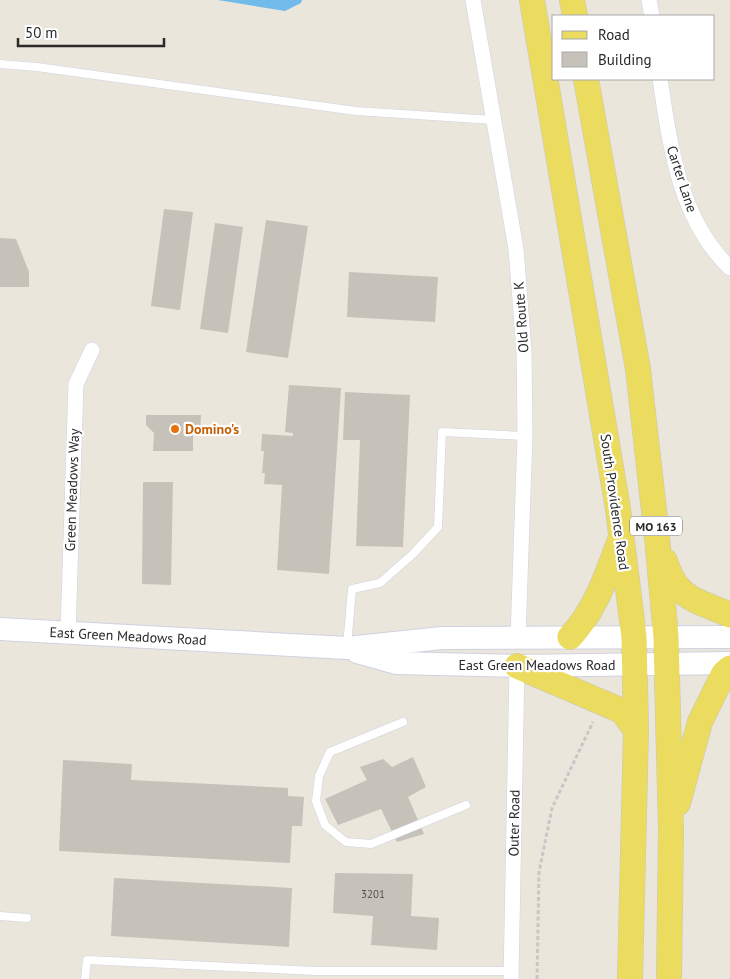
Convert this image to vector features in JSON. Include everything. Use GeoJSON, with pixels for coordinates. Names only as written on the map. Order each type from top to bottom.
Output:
{"type":"FeatureCollection","features":[{"type":"Feature","properties":{"kind":"main road","name":"South Providence Road"},"geometry":{"type":"LineString","coordinates":[[532,0],[622,535],[634,637],[636,730],[630,979]]}},
{"type":"Feature","properties":{"kind":"main road"},"geometry":{"type":"LineString","coordinates":[[572,0],[575,15]]}},
{"type":"Feature","properties":{"kind":"main road","name":"MO 163"},"geometry":{"type":"LineString","coordinates":[[586,80],[638,369],[657,537],[666,637],[665,665],[671,830],[669,979]]}},
{"type":"Feature","properties":{"kind":"main road"},"geometry":{"type":"LineString","coordinates":[[570,637],[579,627],[601,591],[622,535]]}},
{"type":"Feature","properties":{"kind":"main road"},"geometry":{"type":"LineString","coordinates":[[657,537],[671,581],[682,593],[730,615]]}},
{"type":"Feature","properties":{"kind":"main road"},"geometry":{"type":"LineString","coordinates":[[518,666],[622,712],[636,730]]}},
{"type":"Feature","properties":{"kind":"main road"},"geometry":{"type":"LineString","coordinates":[[671,830],[700,722],[724,673],[730,668]]}},
{"type":"Feature","properties":{"kind":"street","name":"Old Route K"},"geometry":{"type":"LineString","coordinates":[[473,0],[516,249],[524,350],[524,436],[518,637]]}},
{"type":"Feature","properties":{"kind":"street"},"geometry":{"type":"LineString","coordinates":[[649,0],[652,15]]}},
{"type":"Feature","properties":{"kind":"street","name":"Carter Lane"},"geometry":{"type":"LineString","coordinates":[[660,80],[671,151],[694,219],[707,241],[730,268]]}},
{"type":"Feature","properties":{"kind":"street","name":"Green Meadows Way"},"geometry":{"type":"LineString","coordinates":[[68,633],[76,384],[92,350]]}},
{"type":"Feature","properties":{"kind":"street","name":"East Green Meadows Road"},"geometry":{"type":"LineString","coordinates":[[0,629],[347,648],[442,638],[730,637]]}},
{"type":"Feature","properties":{"kind":"street","name":"East Green Meadows Road"},"geometry":{"type":"LineString","coordinates":[[347,648],[396,663],[518,666],[730,663]]}},
{"type":"Feature","properties":{"kind":"street","name":"Outer Road"},"geometry":{"type":"LineString","coordinates":[[511,975],[518,666]]}},
{"type":"Feature","properties":{"kind":"lane"},"geometry":{"type":"LineString","coordinates":[[0,64],[37,67],[356,111],[493,120]]}},
{"type":"Feature","properties":{"kind":"lane"},"geometry":{"type":"LineString","coordinates":[[347,648],[352,589],[380,583],[413,554],[438,527],[442,432],[524,436]]}},
{"type":"Feature","properties":{"kind":"lane"},"geometry":{"type":"LineString","coordinates":[[404,722],[330,752],[319,776],[316,801],[325,825],[346,842],[371,844],[466,805]]}},
{"type":"Feature","properties":{"kind":"lane"},"geometry":{"type":"LineString","coordinates":[[0,916],[27,918]]}},
{"type":"Feature","properties":{"kind":"lane"},"geometry":{"type":"LineString","coordinates":[[85,979],[87,960],[314,975],[511,975]]}},
{"type":"Feature","properties":{"kind":"path"},"geometry":{"type":"LineString","coordinates":[[537,979],[539,872],[552,808],[602,702]]}},
{"type":"Feature","properties":{"kind":"water"},"geometry":{"type":"Polygon","coordinates":[[[218,0],[302,0],[301,3],[285,11],[218,0]]]}},
{"type":"Feature","properties":{"kind":"building"},"geometry":{"type":"Polygon","coordinates":[[[164,209],[193,212],[180,310],[151,306],[164,209]]]}},
{"type":"Feature","properties":{"kind":"building"},"geometry":{"type":"Polygon","coordinates":[[[266,220],[308,226],[288,358],[246,352],[266,220]]]}},
{"type":"Feature","properties":{"kind":"building"},"geometry":{"type":"Polygon","coordinates":[[[215,223],[243,227],[228,333],[200,329],[215,223]]]}},
{"type":"Feature","properties":{"kind":"building"},"geometry":{"type":"Polygon","coordinates":[[[0,238],[16,239],[29,272],[29,287],[0,287],[0,238]]]}},
{"type":"Feature","properties":{"kind":"building"},"geometry":{"type":"Polygon","coordinates":[[[349,272],[438,277],[435,322],[347,317],[349,272]]]}},
{"type":"Feature","properties":{"kind":"building"},"geometry":{"type":"Polygon","coordinates":[[[289,385],[341,388],[329,574],[277,570],[282,485],[264,484],[265,473],[262,473],[264,451],[261,451],[262,434],[293,436],[293,433],[285,432],[289,385]]]}},
{"type":"Feature","properties":{"kind":"building"},"geometry":{"type":"Polygon","coordinates":[[[345,392],[410,395],[403,547],[356,546],[360,440],[343,440],[345,392]]]}},
{"type":"Feature","properties":{"kind":"building","name":"Domino's"},"geometry":{"type":"Polygon","coordinates":[[[146,415],[201,415],[200,434],[193,434],[193,451],[153,451],[154,433],[146,425],[146,415]]]}},
{"type":"Feature","properties":{"kind":"building"},"geometry":{"type":"Polygon","coordinates":[[[143,482],[173,482],[171,585],[142,584],[143,482]]]}},
{"type":"Feature","properties":{"kind":"building"},"geometry":{"type":"Polygon","coordinates":[[[413,757],[426,787],[408,797],[424,834],[397,842],[381,809],[338,825],[325,799],[367,780],[360,767],[383,759],[392,767],[413,757]]]}},
{"type":"Feature","properties":{"kind":"building"},"geometry":{"type":"Polygon","coordinates":[[[63,760],[132,764],[131,780],[288,788],[288,796],[304,797],[302,826],[292,826],[290,863],[59,851],[63,760]]]}},
{"type":"Feature","properties":{"kind":"building"},"geometry":{"type":"Polygon","coordinates":[[[335,873],[413,874],[411,916],[439,918],[437,950],[371,945],[373,916],[333,913],[335,873]]]}},
{"type":"Feature","properties":{"kind":"building"},"geometry":{"type":"Polygon","coordinates":[[[114,878],[292,888],[289,947],[111,936],[114,878]]]}},
{"type":"Feature","properties":{"kind":"place","name":"Domino's"},"geometry":{"type":"Point","coordinates":[175,429]}}]}
